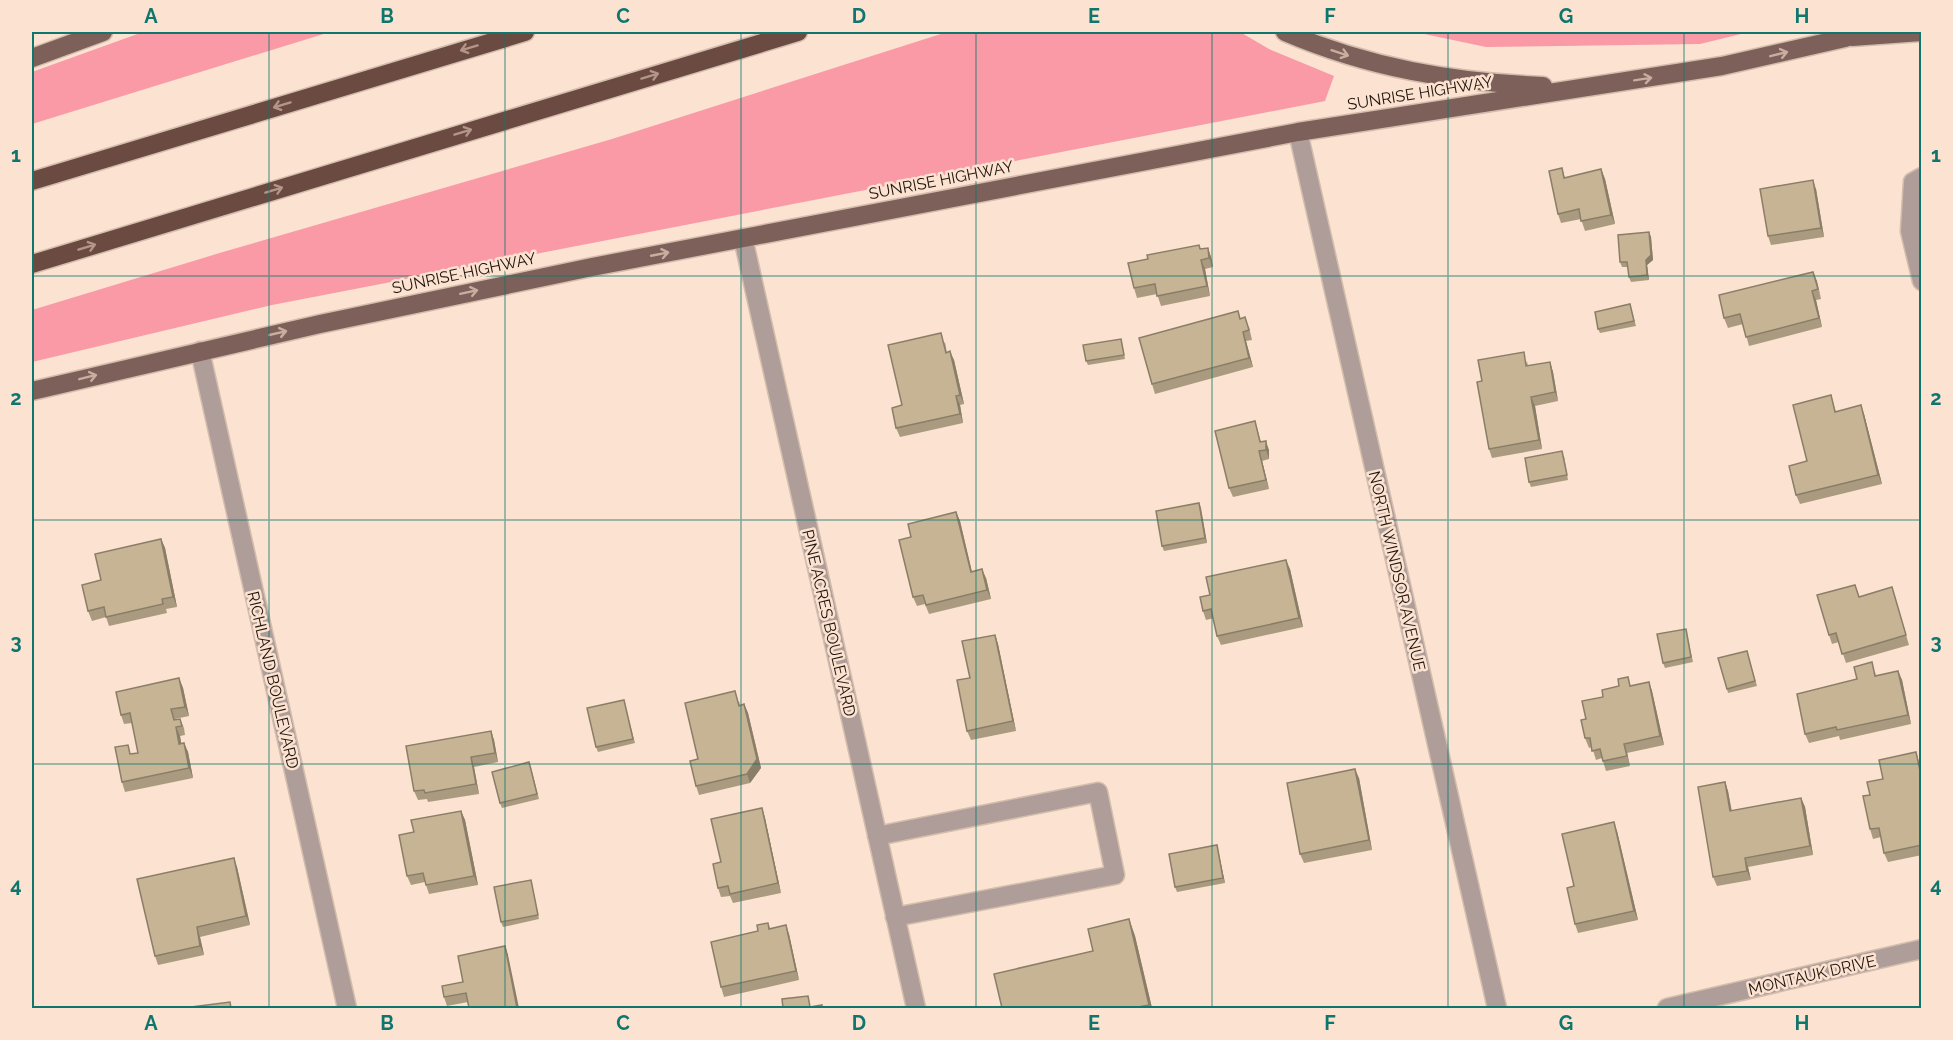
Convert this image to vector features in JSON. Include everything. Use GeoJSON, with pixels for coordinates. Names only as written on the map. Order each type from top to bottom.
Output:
{"type":"FeatureCollection","features":[{"type":"Feature","properties":{"kind":"highway"},"geometry":{"type":"LineString","coordinates":[[32,179],[525,32]]}},
{"type":"Feature","properties":{"kind":"highway"},"geometry":{"type":"LineString","coordinates":[[32,264],[798,32]]}},
{"type":"Feature","properties":{"kind":"main road"},"geometry":{"type":"LineString","coordinates":[[32,58],[103,32]]}},
{"type":"Feature","properties":{"kind":"main road"},"geometry":{"type":"LineString","coordinates":[[1286,32],[1365,60],[1443,77],[1482,83],[1585,87]]}},
{"type":"Feature","properties":{"kind":"main road","name":"SUNRISE HIGHWAY"},"geometry":{"type":"LineString","coordinates":[[32,391],[445,297],[744,238],[1298,132],[1722,66],[1863,32]]}},
{"type":"Feature","properties":{"kind":"main road"},"geometry":{"type":"LineString","coordinates":[[1845,38],[1921,32]]}},
{"type":"Feature","properties":{"kind":"street","name":"NORTH WINDSOR AVENUE"},"geometry":{"type":"LineString","coordinates":[[1298,132],[1497,1008]]}},
{"type":"Feature","properties":{"kind":"street"},"geometry":{"type":"LineString","coordinates":[[1922,177],[1913,182],[1910,231],[1922,280]]}},
{"type":"Feature","properties":{"kind":"street","name":"PINE ACRES BOULEVARD"},"geometry":{"type":"LineString","coordinates":[[744,238],[916,1008]]}},
{"type":"Feature","properties":{"kind":"street","name":"RICHLAND BOULEVARD"},"geometry":{"type":"LineString","coordinates":[[200,351],[347,1008]]}},
{"type":"Feature","properties":{"kind":"street"},"geometry":{"type":"LineString","coordinates":[[877,836],[1098,792],[1115,875],[895,917]]}},
{"type":"Feature","properties":{"kind":"street","name":"MONTAUK DRIVE"},"geometry":{"type":"LineString","coordinates":[[1667,1008],[1922,949]]}},
{"type":"Feature","properties":{"kind":"shaded area"},"geometry":{"type":"Polygon","coordinates":[[[143,32],[330,32],[32,124],[32,72],[143,32]]]}},
{"type":"Feature","properties":{"kind":"shaded area"},"geometry":{"type":"Polygon","coordinates":[[[947,32],[1240,32],[1269,49],[1334,76],[1325,101],[272,305],[32,362],[32,310],[612,139],[947,32]]]}},
{"type":"Feature","properties":{"kind":"shaded area"},"geometry":{"type":"Polygon","coordinates":[[[1415,32],[1749,32],[1700,44],[1486,47],[1415,32]]]}},
{"type":"Feature","properties":{"kind":"building"},"geometry":{"type":"Polygon","coordinates":[[[1562,168],[1564,178],[1601,169],[1611,215],[1581,221],[1579,209],[1558,214],[1549,171],[1562,168]]]}},
{"type":"Feature","properties":{"kind":"building"},"geometry":{"type":"Polygon","coordinates":[[[1813,180],[1821,228],[1768,236],[1760,189],[1813,180]]]}},
{"type":"Feature","properties":{"kind":"building"},"geometry":{"type":"Polygon","coordinates":[[[1649,232],[1651,255],[1646,260],[1647,275],[1629,277],[1627,262],[1620,262],[1618,235],[1649,232]]]}},
{"type":"Feature","properties":{"kind":"building"},"geometry":{"type":"Polygon","coordinates":[[[1199,245],[1200,249],[1208,248],[1209,258],[1201,260],[1207,286],[1157,296],[1155,284],[1134,288],[1128,263],[1148,259],[1147,255],[1199,245]]]}},
{"type":"Feature","properties":{"kind":"building"},"geometry":{"type":"Polygon","coordinates":[[[1813,272],[1818,289],[1812,291],[1819,318],[1746,337],[1740,314],[1724,318],[1719,295],[1813,272]]]}},
{"type":"Feature","properties":{"kind":"building"},"geometry":{"type":"Polygon","coordinates":[[[1630,304],[1634,321],[1598,329],[1595,312],[1630,304]]]}},
{"type":"Feature","properties":{"kind":"building"},"geometry":{"type":"Polygon","coordinates":[[[1238,311],[1240,319],[1245,317],[1249,330],[1243,332],[1249,358],[1152,384],[1139,338],[1238,311]]]}},
{"type":"Feature","properties":{"kind":"building"},"geometry":{"type":"Polygon","coordinates":[[[941,333],[946,353],[950,351],[960,395],[956,396],[960,414],[896,428],[892,408],[902,405],[888,345],[941,333]]]}},
{"type":"Feature","properties":{"kind":"building"},"geometry":{"type":"Polygon","coordinates":[[[1121,339],[1124,355],[1086,361],[1083,345],[1121,339]]]}},
{"type":"Feature","properties":{"kind":"building"},"geometry":{"type":"Polygon","coordinates":[[[1524,352],[1526,366],[1550,362],[1555,392],[1531,397],[1539,440],[1489,449],[1477,382],[1482,381],[1478,360],[1524,352]]]}},
{"type":"Feature","properties":{"kind":"building"},"geometry":{"type":"Polygon","coordinates":[[[1831,395],[1835,412],[1861,405],[1878,475],[1796,495],[1789,466],[1807,461],[1793,405],[1831,395]]]}},
{"type":"Feature","properties":{"kind":"building"},"geometry":{"type":"Polygon","coordinates":[[[1255,421],[1260,442],[1266,441],[1266,450],[1259,451],[1266,480],[1229,488],[1215,431],[1255,421]]]}},
{"type":"Feature","properties":{"kind":"building"},"geometry":{"type":"Polygon","coordinates":[[[1562,451],[1567,475],[1529,482],[1525,458],[1562,451]]]}},
{"type":"Feature","properties":{"kind":"building"},"geometry":{"type":"Polygon","coordinates":[[[1199,503],[1205,538],[1162,546],[1156,511],[1199,503]]]}},
{"type":"Feature","properties":{"kind":"building"},"geometry":{"type":"Polygon","coordinates":[[[956,512],[971,572],[982,569],[987,590],[926,605],[923,595],[913,597],[899,540],[911,537],[908,524],[956,512]]]}},
{"type":"Feature","properties":{"kind":"building"},"geometry":{"type":"Polygon","coordinates":[[[161,539],[173,597],[162,599],[163,604],[106,617],[104,607],[88,611],[82,585],[101,580],[95,554],[161,539]]]}},
{"type":"Feature","properties":{"kind":"building"},"geometry":{"type":"Polygon","coordinates":[[[1286,560],[1299,618],[1217,636],[1211,609],[1203,611],[1200,597],[1210,595],[1206,577],[1286,560]]]}},
{"type":"Feature","properties":{"kind":"building"},"geometry":{"type":"Polygon","coordinates":[[[1855,585],[1859,597],[1892,587],[1906,635],[1842,654],[1836,633],[1829,635],[1817,595],[1855,585]]]}},
{"type":"Feature","properties":{"kind":"building"},"geometry":{"type":"Polygon","coordinates":[[[1686,629],[1691,657],[1663,663],[1657,634],[1686,629]]]}},
{"type":"Feature","properties":{"kind":"building"},"geometry":{"type":"Polygon","coordinates":[[[995,635],[1013,721],[967,731],[957,680],[970,678],[962,641],[995,635]]]}},
{"type":"Feature","properties":{"kind":"building"},"geometry":{"type":"Polygon","coordinates":[[[1747,651],[1755,681],[1727,689],[1718,658],[1747,651]]]}},
{"type":"Feature","properties":{"kind":"building"},"geometry":{"type":"Polygon","coordinates":[[[1872,662],[1875,676],[1898,671],[1908,715],[1837,730],[1836,727],[1805,734],[1797,694],[1857,679],[1854,667],[1872,662]]]}},
{"type":"Feature","properties":{"kind":"building"},"geometry":{"type":"Polygon","coordinates":[[[1628,677],[1630,686],[1649,682],[1660,736],[1624,744],[1627,756],[1603,761],[1600,749],[1592,751],[1590,738],[1585,738],[1581,720],[1586,719],[1582,701],[1603,697],[1602,690],[1619,686],[1618,679],[1628,677]]]}},
{"type":"Feature","properties":{"kind":"building"},"geometry":{"type":"Polygon","coordinates":[[[179,678],[185,707],[171,709],[174,720],[180,719],[182,726],[176,727],[179,744],[184,743],[189,768],[122,782],[115,747],[128,745],[130,754],[138,753],[130,713],[121,715],[116,692],[179,678]]]}},
{"type":"Feature","properties":{"kind":"building"},"geometry":{"type":"Polygon","coordinates":[[[735,691],[739,706],[744,704],[757,759],[747,774],[696,786],[690,761],[698,759],[685,703],[735,691]]]}},
{"type":"Feature","properties":{"kind":"building"},"geometry":{"type":"Polygon","coordinates":[[[624,700],[633,739],[596,747],[587,708],[624,700]]]}},
{"type":"Feature","properties":{"kind":"building"},"geometry":{"type":"Polygon","coordinates":[[[491,731],[495,753],[471,757],[476,784],[425,793],[424,790],[414,791],[406,746],[491,731]]]}},
{"type":"Feature","properties":{"kind":"building"},"geometry":{"type":"Polygon","coordinates":[[[1916,752],[1922,780],[1922,845],[1884,853],[1879,828],[1870,829],[1863,796],[1870,795],[1867,782],[1883,779],[1879,760],[1916,752]]]}},
{"type":"Feature","properties":{"kind":"building"},"geometry":{"type":"Polygon","coordinates":[[[529,762],[537,794],[500,803],[492,772],[529,762]]]}},
{"type":"Feature","properties":{"kind":"building"},"geometry":{"type":"Polygon","coordinates":[[[1355,769],[1369,840],[1300,854],[1287,783],[1355,769]]]}},
{"type":"Feature","properties":{"kind":"building"},"geometry":{"type":"Polygon","coordinates":[[[1725,782],[1730,811],[1801,798],[1810,846],[1745,858],[1747,871],[1713,877],[1698,787],[1725,782]]]}},
{"type":"Feature","properties":{"kind":"building"},"geometry":{"type":"Polygon","coordinates":[[[762,808],[778,883],[730,894],[728,886],[718,888],[713,864],[721,862],[711,819],[762,808]]]}},
{"type":"Feature","properties":{"kind":"building"},"geometry":{"type":"Polygon","coordinates":[[[461,811],[474,876],[426,885],[423,873],[407,876],[399,835],[414,832],[411,820],[461,811]]]}},
{"type":"Feature","properties":{"kind":"building"},"geometry":{"type":"Polygon","coordinates":[[[1614,822],[1634,911],[1575,924],[1567,888],[1574,886],[1562,834],[1614,822]]]}},
{"type":"Feature","properties":{"kind":"building"},"geometry":{"type":"Polygon","coordinates":[[[1217,845],[1223,878],[1175,887],[1169,854],[1217,845]]]}},
{"type":"Feature","properties":{"kind":"building"},"geometry":{"type":"Polygon","coordinates":[[[234,858],[246,916],[197,927],[200,946],[155,956],[137,879],[234,858]]]}},
{"type":"Feature","properties":{"kind":"building"},"geometry":{"type":"Polygon","coordinates":[[[531,880],[538,915],[501,922],[494,887],[531,880]]]}},
{"type":"Feature","properties":{"kind":"building"},"geometry":{"type":"Polygon","coordinates":[[[1129,919],[1149,1005],[1133,1008],[1002,1008],[994,974],[1093,951],[1088,929],[1129,919]]]}},
{"type":"Feature","properties":{"kind":"building"},"geometry":{"type":"Polygon","coordinates":[[[768,923],[769,929],[786,925],[796,971],[721,987],[711,942],[758,931],[757,925],[768,923]]]}},
{"type":"Feature","properties":{"kind":"building"},"geometry":{"type":"Polygon","coordinates":[[[505,946],[517,1008],[469,1008],[466,993],[444,997],[442,986],[463,982],[458,956],[505,946]]]}},
{"type":"Feature","properties":{"kind":"building"},"geometry":{"type":"Polygon","coordinates":[[[808,996],[810,1007],[822,1005],[822,1008],[783,1008],[782,999],[808,996]]]}},
{"type":"Feature","properties":{"kind":"building"},"geometry":{"type":"Polygon","coordinates":[[[230,1002],[231,1008],[183,1008],[230,1002]]]}}]}
